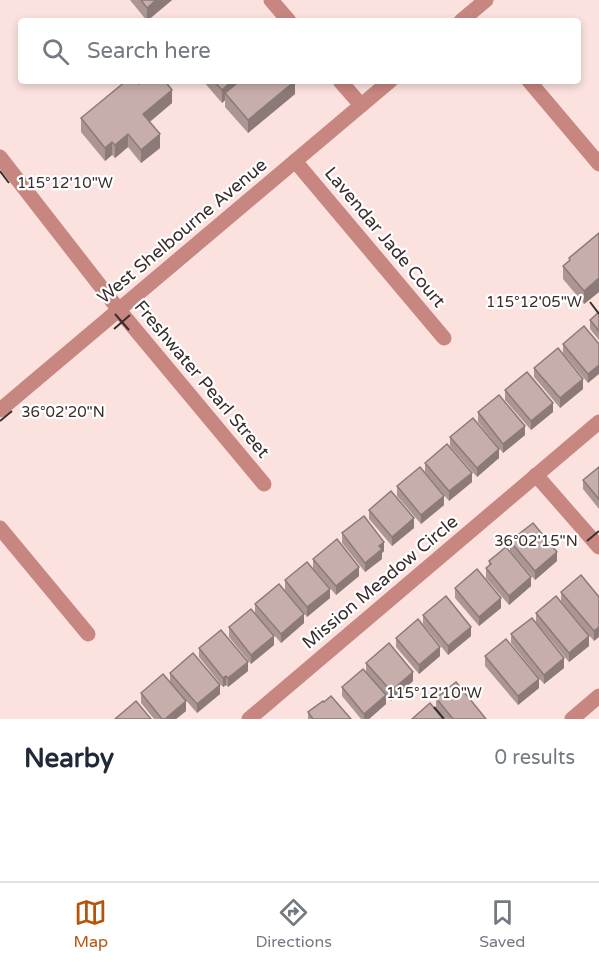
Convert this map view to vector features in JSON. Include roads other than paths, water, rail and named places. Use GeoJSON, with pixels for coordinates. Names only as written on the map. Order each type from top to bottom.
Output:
{"type":"FeatureCollection","features":[{"type":"Feature","properties":{"kind":"street"},"geometry":{"type":"LineString","coordinates":[[271,0],[286,18]]}},
{"type":"Feature","properties":{"kind":"street"},"geometry":{"type":"LineString","coordinates":[[470,18],[486,0]]}},
{"type":"Feature","properties":{"kind":"street"},"geometry":{"type":"LineString","coordinates":[[343,84],[361,105]]}},
{"type":"Feature","properties":{"kind":"street","name":"West Shelbourne Avenue"},"geometry":{"type":"LineString","coordinates":[[0,410],[386,84]]}},
{"type":"Feature","properties":{"kind":"street"},"geometry":{"type":"LineString","coordinates":[[532,84],[599,164]]}},
{"type":"Feature","properties":{"kind":"street","name":"Freshwater Pearl Street"},"geometry":{"type":"LineString","coordinates":[[0,157],[119,310],[264,483]]}},
{"type":"Feature","properties":{"kind":"street","name":"Lavendar Jade Court"},"geometry":{"type":"LineString","coordinates":[[295,161],[444,338]]}},
{"type":"Feature","properties":{"kind":"street","name":"Mission Meadow Circle"},"geometry":{"type":"LineString","coordinates":[[249,719],[599,422]]}},
{"type":"Feature","properties":{"kind":"street"},"geometry":{"type":"LineString","coordinates":[[536,475],[599,547]]}},
{"type":"Feature","properties":{"kind":"street"},"geometry":{"type":"LineString","coordinates":[[0,528],[88,634]]}},
{"type":"Feature","properties":{"kind":"street"},"geometry":{"type":"LineString","coordinates":[[579,717],[599,696]]}}]}
